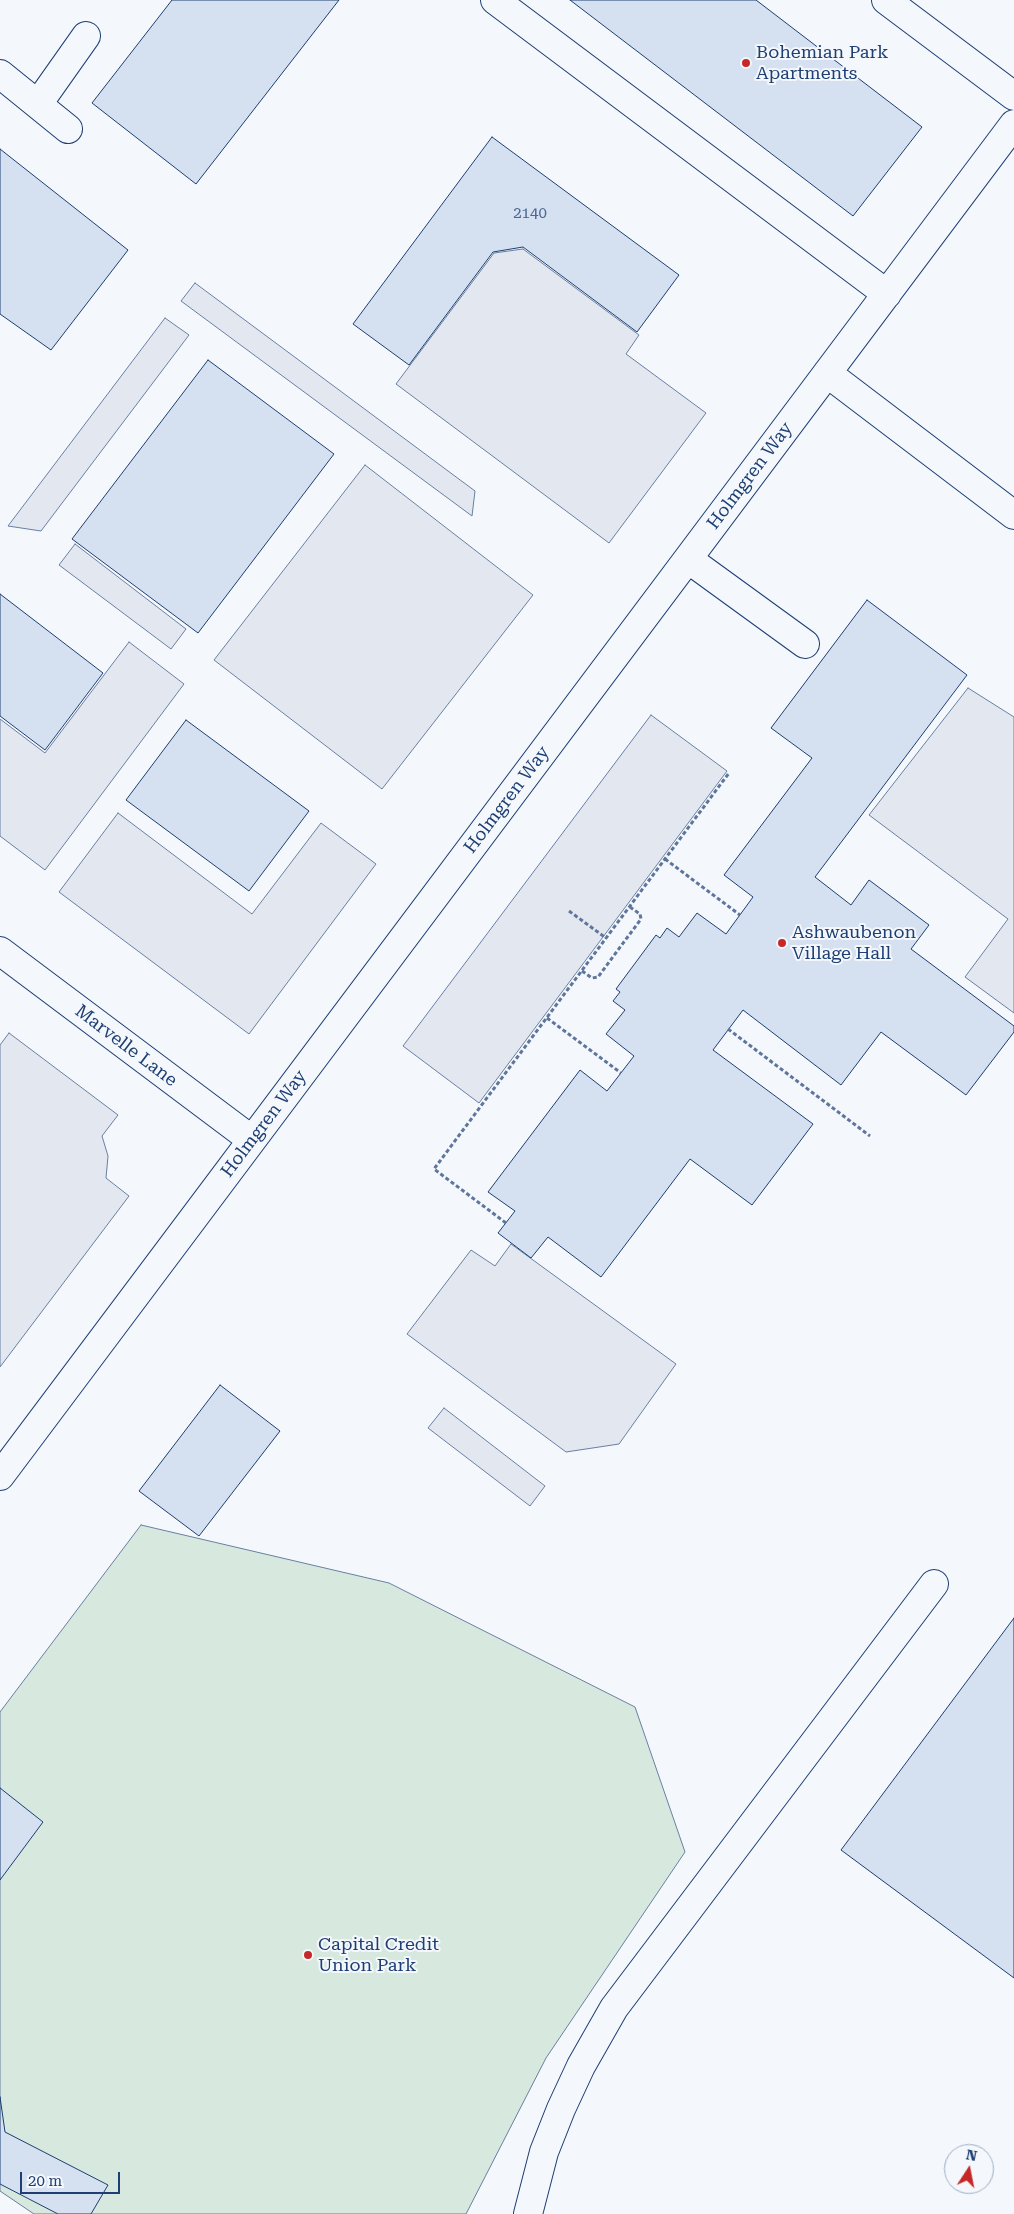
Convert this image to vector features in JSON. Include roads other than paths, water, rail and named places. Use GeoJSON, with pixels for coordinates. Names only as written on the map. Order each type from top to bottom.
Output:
{"type":"FeatureCollection","features":[{"type":"Feature","properties":{"kind":"street"},"geometry":{"type":"LineString","coordinates":[[495,0],[887,294]]}},
{"type":"Feature","properties":{"kind":"street"},"geometry":{"type":"LineString","coordinates":[[886,0],[1014,96]]}},
{"type":"Feature","properties":{"kind":"street"},"geometry":{"type":"LineString","coordinates":[[38,104],[86,36]]}},
{"type":"Feature","properties":{"kind":"street"},"geometry":{"type":"LineString","coordinates":[[0,74],[68,129]]}},
{"type":"Feature","properties":{"kind":"street","name":"Holmgren Way"},"geometry":{"type":"LineString","coordinates":[[0,1476],[1014,124]]}},
{"type":"Feature","properties":{"kind":"street"},"geometry":{"type":"LineString","coordinates":[[827,373],[1014,515]]}},
{"type":"Feature","properties":{"kind":"street"},"geometry":{"type":"LineString","coordinates":[[688,559],[805,644]]}},
{"type":"Feature","properties":{"kind":"street","name":"Marvelle Lane"},"geometry":{"type":"LineString","coordinates":[[0,951],[252,1140]]}},
{"type":"Feature","properties":{"kind":"street"},"geometry":{"type":"LineString","coordinates":[[528,2214],[544,2152],[560,2108],[614,2008],[934,1584]]}},
{"type":"Feature","properties":{"kind":"place","name":"Bohemian Park Apartments"},"geometry":{"type":"Point","coordinates":[746,63]}},
{"type":"Feature","properties":{"kind":"place","name":"Ashwaubenon Village Hall"},"geometry":{"type":"Point","coordinates":[782,943]}},
{"type":"Feature","properties":{"kind":"place","name":"Capital Credit Union Park"},"geometry":{"type":"Point","coordinates":[308,1955]}}]}
